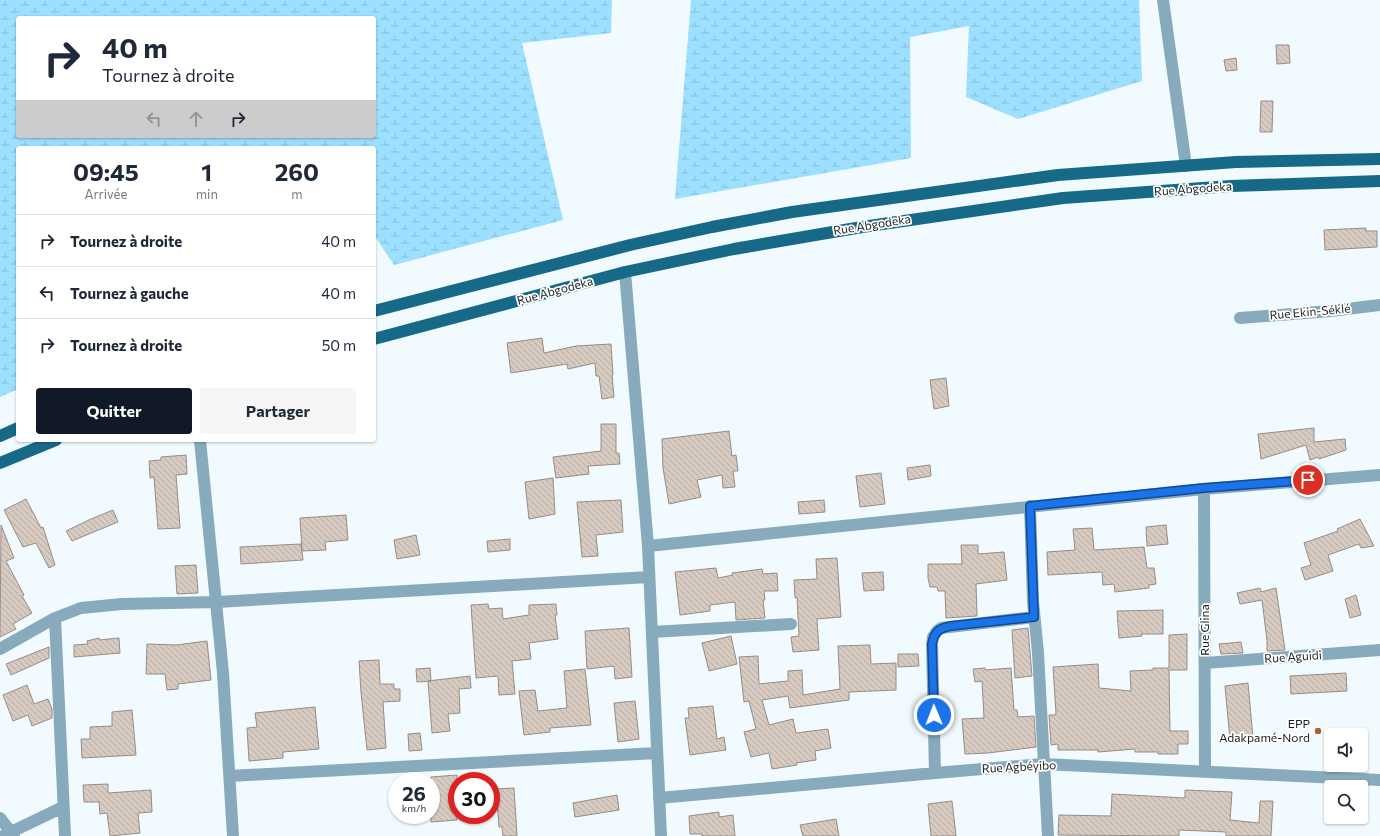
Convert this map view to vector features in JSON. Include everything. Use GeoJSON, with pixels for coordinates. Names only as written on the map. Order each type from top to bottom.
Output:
{"type":"FeatureCollection","features":[{"type":"Feature","properties":{"kind":"main road","name":"Rue Abgodeka"},"geometry":{"type":"LineString","coordinates":[[376,310],[630,245],[712,227],[792,212],[1058,175],[1236,162],[1380,159]]}},
{"type":"Feature","properties":{"kind":"main road","name":"Rue Abgodeka"},"geometry":{"type":"LineString","coordinates":[[376,338],[625,272],[802,236],[964,211],[1063,198],[1231,186],[1380,181]]}},
{"type":"Feature","properties":{"kind":"main road"},"geometry":{"type":"LineString","coordinates":[[0,436],[16,429]]}},
{"type":"Feature","properties":{"kind":"main road"},"geometry":{"type":"LineString","coordinates":[[0,463],[51,442]]}},
{"type":"Feature","properties":{"kind":"street"},"geometry":{"type":"LineString","coordinates":[[1163,0],[1186,166]]}},
{"type":"Feature","properties":{"kind":"street"},"geometry":{"type":"LineString","coordinates":[[625,272],[648,546],[661,836]]}},
{"type":"Feature","properties":{"kind":"street","name":"Rue Ekin-Séklé"},"geometry":{"type":"LineString","coordinates":[[1240,318],[1330,311],[1380,305]]}},
{"type":"Feature","properties":{"kind":"street"},"geometry":{"type":"LineString","coordinates":[[200,442],[224,673],[233,836]]}},
{"type":"Feature","properties":{"kind":"street"},"geometry":{"type":"LineString","coordinates":[[648,546],[1204,488],[1380,475]]}},
{"type":"Feature","properties":{"kind":"street","name":"Rue Glina"},"geometry":{"type":"LineString","coordinates":[[1204,488],[1205,772]]}},
{"type":"Feature","properties":{"kind":"street"},"geometry":{"type":"LineString","coordinates":[[1030,506],[1034,617],[1038,653],[1048,836]]}},
{"type":"Feature","properties":{"kind":"street"},"geometry":{"type":"LineString","coordinates":[[0,649],[55,618],[81,608],[115,604],[217,602],[649,577]]}},
{"type":"Feature","properties":{"kind":"street"},"geometry":{"type":"LineString","coordinates":[[935,772],[933,637],[942,628],[1034,617]]}},
{"type":"Feature","properties":{"kind":"street"},"geometry":{"type":"LineString","coordinates":[[55,618],[65,836]]}},
{"type":"Feature","properties":{"kind":"street"},"geometry":{"type":"LineString","coordinates":[[652,632],[790,624]]}},
{"type":"Feature","properties":{"kind":"street","name":"Rue Aguidi"},"geometry":{"type":"LineString","coordinates":[[1205,663],[1380,650]]}},
{"type":"Feature","properties":{"kind":"street"},"geometry":{"type":"LineString","coordinates":[[230,776],[658,753]]}},
{"type":"Feature","properties":{"kind":"street","name":"Rue Agbéyibo"},"geometry":{"type":"LineString","coordinates":[[660,798],[935,772],[1043,764],[1380,780]]}},
{"type":"Feature","properties":{"kind":"street"},"geometry":{"type":"LineString","coordinates":[[0,818],[9,835],[63,807]]}},
{"type":"Feature","properties":{"kind":"green space"},"geometry":{"type":"Polygon","coordinates":[[[0,0],[612,0],[611,33],[522,43],[563,220],[394,265],[376,238],[376,146],[16,146],[16,390],[0,397],[0,0]]]}},
{"type":"Feature","properties":{"kind":"green space"},"geometry":{"type":"Polygon","coordinates":[[[691,0],[1139,0],[1142,81],[1018,119],[966,97],[969,26],[910,37],[911,158],[675,199],[691,0]]]}},
{"type":"Feature","properties":{"kind":"building"},"geometry":{"type":"Polygon","coordinates":[[[1276,45],[1289,45],[1290,63],[1277,64],[1276,45]]]}},
{"type":"Feature","properties":{"kind":"building"},"geometry":{"type":"Polygon","coordinates":[[[1236,58],[1237,70],[1226,71],[1224,60],[1236,58]]]}},
{"type":"Feature","properties":{"kind":"building"},"geometry":{"type":"Polygon","coordinates":[[[1261,101],[1273,101],[1272,132],[1260,132],[1261,101]]]}},
{"type":"Feature","properties":{"kind":"building"},"geometry":{"type":"Polygon","coordinates":[[[1366,228],[1366,231],[1377,231],[1377,247],[1325,250],[1324,230],[1366,228]]]}},
{"type":"Feature","properties":{"kind":"building"},"geometry":{"type":"Polygon","coordinates":[[[542,338],[544,353],[576,346],[611,344],[614,397],[602,399],[599,376],[596,376],[595,363],[568,369],[567,364],[511,373],[507,343],[542,338]]]}},
{"type":"Feature","properties":{"kind":"building"},"geometry":{"type":"Polygon","coordinates":[[[946,378],[949,406],[934,409],[930,380],[946,378]]]}},
{"type":"Feature","properties":{"kind":"building"},"geometry":{"type":"Polygon","coordinates":[[[601,424],[616,424],[616,453],[619,453],[620,464],[588,466],[589,474],[556,478],[553,457],[601,451],[601,424]]]}},
{"type":"Feature","properties":{"kind":"building"},"geometry":{"type":"Polygon","coordinates":[[[1314,428],[1314,442],[1345,439],[1346,450],[1319,459],[1318,457],[1310,460],[1306,445],[1261,459],[1258,434],[1314,428]]]}},
{"type":"Feature","properties":{"kind":"building"},"geometry":{"type":"Polygon","coordinates":[[[729,431],[732,456],[736,455],[738,471],[733,471],[735,487],[723,488],[722,475],[697,480],[701,497],[669,504],[663,468],[662,439],[729,431]]]}},
{"type":"Feature","properties":{"kind":"building"},"geometry":{"type":"Polygon","coordinates":[[[186,455],[187,474],[176,475],[180,528],[158,529],[154,477],[150,478],[149,461],[161,460],[161,457],[186,455]]]}},
{"type":"Feature","properties":{"kind":"building"},"geometry":{"type":"Polygon","coordinates":[[[930,465],[931,476],[908,480],[907,468],[930,465]]]}},
{"type":"Feature","properties":{"kind":"building"},"geometry":{"type":"Polygon","coordinates":[[[881,473],[885,504],[860,507],[856,476],[881,473]]]}},
{"type":"Feature","properties":{"kind":"building"},"geometry":{"type":"Polygon","coordinates":[[[553,478],[555,514],[529,519],[525,482],[553,478]]]}},
{"type":"Feature","properties":{"kind":"building"},"geometry":{"type":"Polygon","coordinates":[[[26,499],[41,528],[43,527],[55,565],[49,568],[36,543],[23,547],[4,510],[26,499]]]}},
{"type":"Feature","properties":{"kind":"building"},"geometry":{"type":"Polygon","coordinates":[[[621,500],[623,532],[596,535],[598,556],[582,557],[577,502],[621,500]]]}},
{"type":"Feature","properties":{"kind":"building"},"geometry":{"type":"Polygon","coordinates":[[[824,500],[825,512],[799,514],[798,502],[824,500]]]}},
{"type":"Feature","properties":{"kind":"building"},"geometry":{"type":"Polygon","coordinates":[[[113,510],[118,522],[72,541],[66,531],[91,519],[113,510]]]}},
{"type":"Feature","properties":{"kind":"building"},"geometry":{"type":"Polygon","coordinates":[[[346,515],[348,540],[325,542],[326,550],[302,551],[300,518],[346,515]]]}},
{"type":"Feature","properties":{"kind":"building"},"geometry":{"type":"Polygon","coordinates":[[[1360,519],[1374,546],[1361,548],[1359,544],[1328,555],[1333,571],[1305,580],[1301,568],[1311,565],[1304,543],[1338,531],[1337,529],[1360,519]]]}},
{"type":"Feature","properties":{"kind":"building"},"geometry":{"type":"Polygon","coordinates":[[[1,525],[14,558],[6,561],[24,595],[22,596],[32,613],[13,624],[16,629],[0,637],[1,525]]]}},
{"type":"Feature","properties":{"kind":"building"},"geometry":{"type":"Polygon","coordinates":[[[1166,525],[1168,544],[1147,546],[1146,527],[1166,525]]]}},
{"type":"Feature","properties":{"kind":"building"},"geometry":{"type":"Polygon","coordinates":[[[1092,528],[1094,550],[1144,547],[1147,568],[1154,568],[1156,584],[1149,585],[1149,588],[1115,592],[1114,584],[1103,585],[1102,572],[1048,575],[1047,552],[1075,550],[1073,529],[1092,528]]]}},
{"type":"Feature","properties":{"kind":"building"},"geometry":{"type":"Polygon","coordinates":[[[416,535],[420,555],[397,559],[394,540],[416,535]]]}},
{"type":"Feature","properties":{"kind":"building"},"geometry":{"type":"Polygon","coordinates":[[[510,539],[510,550],[488,552],[487,541],[510,539]]]}},
{"type":"Feature","properties":{"kind":"building"},"geometry":{"type":"Polygon","coordinates":[[[301,544],[303,560],[241,564],[240,547],[301,544]]]}},
{"type":"Feature","properties":{"kind":"building"},"geometry":{"type":"Polygon","coordinates":[[[961,545],[978,545],[978,554],[1004,552],[1007,580],[976,584],[977,616],[946,618],[945,591],[938,591],[937,587],[930,587],[928,578],[928,564],[962,564],[961,545]]]}},
{"type":"Feature","properties":{"kind":"building"},"geometry":{"type":"Polygon","coordinates":[[[837,558],[841,617],[817,619],[819,650],[793,652],[791,637],[799,636],[797,597],[795,598],[794,580],[817,579],[816,559],[837,558]]]}},
{"type":"Feature","properties":{"kind":"building"},"geometry":{"type":"Polygon","coordinates":[[[196,565],[198,593],[177,594],[175,566],[196,565]]]}},
{"type":"Feature","properties":{"kind":"building"},"geometry":{"type":"Polygon","coordinates":[[[716,568],[718,578],[733,575],[732,573],[762,569],[763,574],[777,573],[778,591],[764,591],[765,600],[763,600],[765,618],[736,620],[735,602],[710,605],[710,611],[680,615],[675,572],[716,568]]]}},
{"type":"Feature","properties":{"kind":"building"},"geometry":{"type":"Polygon","coordinates":[[[883,572],[884,590],[864,591],[862,573],[883,572]]]}},
{"type":"Feature","properties":{"kind":"building"},"geometry":{"type":"Polygon","coordinates":[[[1260,588],[1261,592],[1276,588],[1285,650],[1267,651],[1262,600],[1240,604],[1237,593],[1260,588]]]}},
{"type":"Feature","properties":{"kind":"building"},"geometry":{"type":"Polygon","coordinates":[[[1356,595],[1361,615],[1350,618],[1345,599],[1356,595]]]}},
{"type":"Feature","properties":{"kind":"building"},"geometry":{"type":"Polygon","coordinates":[[[488,604],[489,609],[502,608],[503,619],[529,615],[529,605],[556,604],[557,615],[555,615],[558,639],[529,643],[531,659],[512,661],[515,694],[499,695],[498,676],[476,678],[471,605],[488,604]]]}},
{"type":"Feature","properties":{"kind":"building"},"geometry":{"type":"Polygon","coordinates":[[[1163,610],[1163,634],[1141,634],[1142,636],[1119,638],[1117,611],[1163,610]]]}},
{"type":"Feature","properties":{"kind":"building"},"geometry":{"type":"Polygon","coordinates":[[[629,628],[632,677],[615,679],[614,666],[587,669],[585,631],[629,628]]]}},
{"type":"Feature","properties":{"kind":"building"},"geometry":{"type":"Polygon","coordinates":[[[1028,628],[1032,676],[1015,678],[1012,630],[1028,628]]]}},
{"type":"Feature","properties":{"kind":"building"},"geometry":{"type":"Polygon","coordinates":[[[1187,634],[1187,670],[1169,670],[1170,731],[1188,731],[1188,744],[1178,744],[1178,754],[1135,752],[1135,749],[1098,752],[1098,750],[1058,750],[1058,744],[1051,745],[1049,715],[1055,715],[1056,713],[1053,667],[1098,664],[1099,688],[1131,691],[1130,671],[1153,670],[1153,668],[1169,668],[1169,635],[1187,634]]]}},
{"type":"Feature","properties":{"kind":"building"},"geometry":{"type":"Polygon","coordinates":[[[731,636],[737,664],[709,671],[702,643],[731,636]]]}},
{"type":"Feature","properties":{"kind":"building"},"geometry":{"type":"Polygon","coordinates":[[[99,638],[99,640],[119,638],[120,653],[74,657],[74,645],[88,644],[87,641],[99,638]]]}},
{"type":"Feature","properties":{"kind":"building"},"geometry":{"type":"Polygon","coordinates":[[[207,641],[211,680],[178,684],[178,689],[167,690],[165,674],[146,674],[147,644],[176,645],[207,641]]]}},
{"type":"Feature","properties":{"kind":"building"},"geometry":{"type":"Polygon","coordinates":[[[1241,642],[1243,653],[1221,654],[1219,644],[1241,642]]]}},
{"type":"Feature","properties":{"kind":"building"},"geometry":{"type":"Polygon","coordinates":[[[870,645],[871,664],[896,663],[896,690],[849,692],[849,700],[790,708],[788,696],[762,700],[769,725],[793,719],[796,733],[828,729],[831,748],[815,751],[816,760],[772,769],[769,753],[751,757],[744,732],[756,729],[749,701],[744,702],[739,657],[758,656],[759,684],[788,681],[788,671],[802,670],[803,695],[840,689],[838,646],[870,645]]]}},
{"type":"Feature","properties":{"kind":"building"},"geometry":{"type":"Polygon","coordinates":[[[49,647],[49,658],[11,675],[6,664],[49,647]]]}},
{"type":"Feature","properties":{"kind":"building"},"geometry":{"type":"Polygon","coordinates":[[[898,654],[918,654],[919,666],[898,667],[898,654]]]}},
{"type":"Feature","properties":{"kind":"building"},"geometry":{"type":"Polygon","coordinates":[[[379,660],[380,684],[394,684],[394,689],[400,689],[400,701],[383,702],[386,748],[367,750],[359,661],[379,660]]]}},
{"type":"Feature","properties":{"kind":"building"},"geometry":{"type":"Polygon","coordinates":[[[430,668],[431,681],[417,682],[416,669],[430,668]]]}},
{"type":"Feature","properties":{"kind":"building"},"geometry":{"type":"Polygon","coordinates":[[[985,668],[985,670],[1011,668],[1014,710],[1017,710],[1018,717],[1034,716],[1036,747],[988,753],[965,754],[962,719],[984,718],[982,681],[975,682],[973,669],[985,668]]]}},
{"type":"Feature","properties":{"kind":"building"},"geometry":{"type":"Polygon","coordinates":[[[585,669],[591,725],[550,728],[550,732],[524,735],[519,691],[535,690],[538,711],[567,708],[564,671],[585,669]]]}},
{"type":"Feature","properties":{"kind":"building"},"geometry":{"type":"Polygon","coordinates":[[[1346,673],[1347,691],[1291,694],[1290,676],[1346,673]]]}},
{"type":"Feature","properties":{"kind":"building"},"geometry":{"type":"Polygon","coordinates":[[[470,676],[471,688],[459,689],[460,713],[448,714],[450,731],[432,733],[428,681],[470,676]]]}},
{"type":"Feature","properties":{"kind":"building"},"geometry":{"type":"Polygon","coordinates":[[[1248,683],[1253,738],[1230,740],[1225,686],[1248,683]]]}},
{"type":"Feature","properties":{"kind":"building"},"geometry":{"type":"Polygon","coordinates":[[[27,685],[34,704],[48,699],[52,709],[52,718],[32,726],[28,715],[13,721],[3,695],[27,685]]]}},
{"type":"Feature","properties":{"kind":"building"},"geometry":{"type":"Polygon","coordinates":[[[635,701],[639,739],[618,742],[614,703],[635,701]]]}},
{"type":"Feature","properties":{"kind":"building"},"geometry":{"type":"Polygon","coordinates":[[[713,706],[717,739],[724,737],[726,750],[690,755],[685,718],[689,718],[688,708],[713,706]]]}},
{"type":"Feature","properties":{"kind":"building"},"geometry":{"type":"Polygon","coordinates":[[[315,707],[319,749],[283,752],[283,758],[249,761],[247,728],[257,727],[255,713],[315,707]]]}},
{"type":"Feature","properties":{"kind":"building"},"geometry":{"type":"Polygon","coordinates":[[[132,710],[136,755],[82,758],[81,739],[90,739],[90,727],[112,726],[112,712],[132,710]]]}},
{"type":"Feature","properties":{"kind":"building"},"geometry":{"type":"Polygon","coordinates":[[[420,733],[422,750],[409,751],[408,734],[420,733]]]}},
{"type":"Feature","properties":{"kind":"building"},"geometry":{"type":"Polygon","coordinates":[[[440,776],[448,776],[448,821],[440,821],[440,776]]]}},
{"type":"Feature","properties":{"kind":"building"},"geometry":{"type":"Polygon","coordinates":[[[108,784],[108,793],[151,790],[152,812],[138,813],[140,833],[110,836],[107,813],[100,814],[99,802],[84,802],[83,785],[108,784]]]}},
{"type":"Feature","properties":{"kind":"building"},"geometry":{"type":"Polygon","coordinates":[[[514,788],[517,836],[503,836],[502,827],[499,827],[500,789],[514,788]]]}},
{"type":"Feature","properties":{"kind":"building"},"geometry":{"type":"Polygon","coordinates":[[[1185,790],[1232,792],[1230,820],[1259,823],[1260,801],[1273,801],[1271,836],[1226,836],[1226,832],[1179,830],[1179,836],[1058,835],[1059,815],[1111,816],[1112,794],[1185,798],[1185,790]]]}},
{"type":"Feature","properties":{"kind":"building"},"geometry":{"type":"Polygon","coordinates":[[[617,795],[619,810],[575,817],[573,803],[617,795]]]}},
{"type":"Feature","properties":{"kind":"building"},"geometry":{"type":"Polygon","coordinates":[[[952,801],[956,836],[931,836],[928,804],[952,801]]]}},
{"type":"Feature","properties":{"kind":"building"},"geometry":{"type":"Polygon","coordinates":[[[719,812],[719,817],[733,815],[735,836],[702,836],[702,834],[690,834],[689,816],[719,812]]]}},
{"type":"Feature","properties":{"kind":"building"},"geometry":{"type":"Polygon","coordinates":[[[836,819],[839,836],[803,836],[800,825],[836,819]]]}},
{"type":"Feature","properties":{"kind":"place","name":"EPP Adakpamé-Nord"},"geometry":{"type":"Point","coordinates":[1318,731]}},
{"type":"Feature","properties":{"kind":"route"},"geometry":{"type":"LineString","coordinates":[[934,715],[932,644],[933,637],[937,632],[942,628],[951,626],[1034,617],[1030,506],[1204,488],[1308,480]]}}]}
